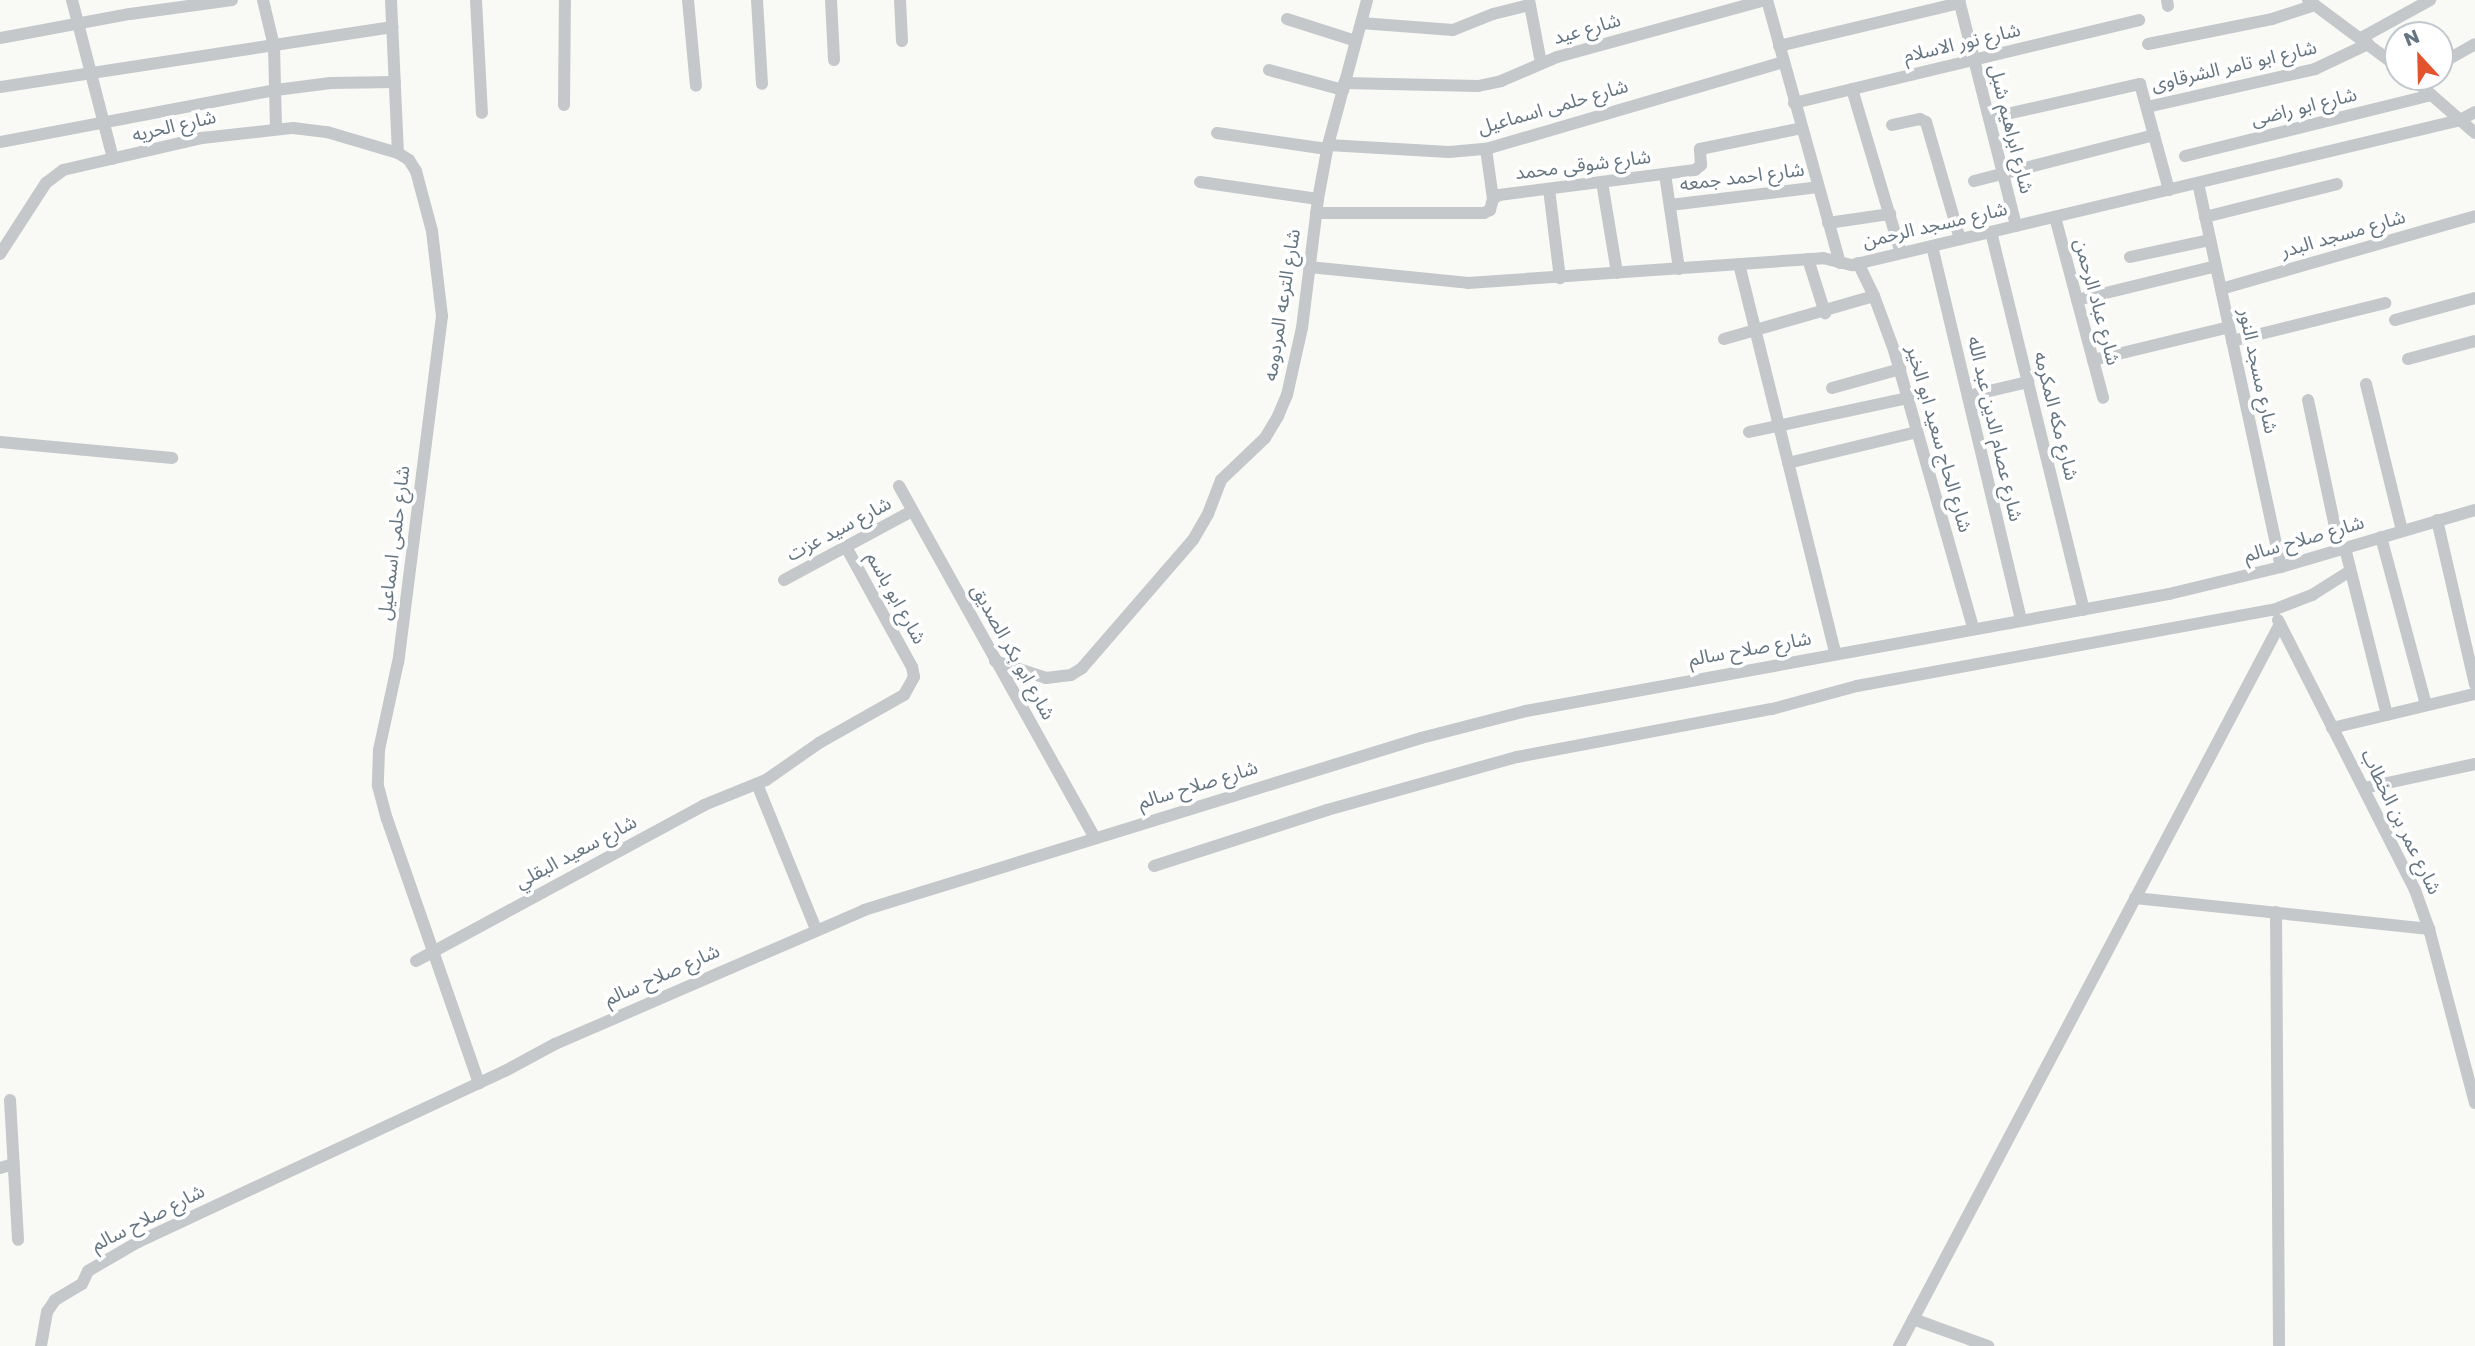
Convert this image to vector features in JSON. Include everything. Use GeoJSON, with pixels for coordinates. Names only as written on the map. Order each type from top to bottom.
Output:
{"type":"FeatureCollection","features":[{"type":"Feature","properties":{"kind":"street"},"geometry":{"type":"LineString","coordinates":[[72,0],[113,159]]}},
{"type":"Feature","properties":{"kind":"street"},"geometry":{"type":"LineString","coordinates":[[0,38],[232,0]]}},
{"type":"Feature","properties":{"kind":"street"},"geometry":{"type":"LineString","coordinates":[[263,0],[274,46],[276,129]]}},
{"type":"Feature","properties":{"kind":"street"},"geometry":{"type":"LineString","coordinates":[[391,0],[398,153]]}},
{"type":"Feature","properties":{"kind":"street"},"geometry":{"type":"LineString","coordinates":[[476,0],[482,113]]}},
{"type":"Feature","properties":{"kind":"street"},"geometry":{"type":"LineString","coordinates":[[564,105],[565,0]]}},
{"type":"Feature","properties":{"kind":"street"},"geometry":{"type":"LineString","coordinates":[[688,0],[696,86]]}},
{"type":"Feature","properties":{"kind":"street"},"geometry":{"type":"LineString","coordinates":[[757,0],[762,84]]}},
{"type":"Feature","properties":{"kind":"street"},"geometry":{"type":"LineString","coordinates":[[831,0],[834,60]]}},
{"type":"Feature","properties":{"kind":"street"},"geometry":{"type":"LineString","coordinates":[[900,0],[902,41]]}},
{"type":"Feature","properties":{"kind":"street","name":"شارع الترعه المردومه"},"geometry":{"type":"LineString","coordinates":[[995,661],[1046,678],[1071,675],[1094,654],[1193,540],[1208,514],[1221,480],[1265,438],[1278,416],[1287,395],[1302,328],[1317,206],[1328,147],[1367,0]]}},
{"type":"Feature","properties":{"kind":"street"},"geometry":{"type":"LineString","coordinates":[[1766,0],[1840,263]]}},
{"type":"Feature","properties":{"kind":"street","name":"شارع عيد"},"geometry":{"type":"LineString","coordinates":[[1269,70],[1344,87],[1478,86],[1501,81],[1541,63],[1766,0]]}},
{"type":"Feature","properties":{"kind":"street"},"geometry":{"type":"LineString","coordinates":[[2365,41],[2430,0]]}},
{"type":"Feature","properties":{"kind":"street"},"geometry":{"type":"LineString","coordinates":[[1779,46],[1960,2]]}},
{"type":"Feature","properties":{"kind":"street","name":"شارع ابراهيم شبل"},"geometry":{"type":"LineString","coordinates":[[1960,2],[2016,226]]}},
{"type":"Feature","properties":{"kind":"street"},"geometry":{"type":"LineString","coordinates":[[2148,44],[2272,19],[2313,2],[2384,56]]}},
{"type":"Feature","properties":{"kind":"street"},"geometry":{"type":"LineString","coordinates":[[1361,23],[1453,30],[1529,3],[1541,63]]}},
{"type":"Feature","properties":{"kind":"street"},"geometry":{"type":"LineString","coordinates":[[1287,19],[1356,41]]}},
{"type":"Feature","properties":{"kind":"street","name":"شارع نور الاسلام"},"geometry":{"type":"LineString","coordinates":[[1794,103],[2139,20]]}},
{"type":"Feature","properties":{"kind":"street"},"geometry":{"type":"LineString","coordinates":[[0,87],[392,27]]}},
{"type":"Feature","properties":{"kind":"street","name":"شارع ابو تامر الشرقاوى"},"geometry":{"type":"LineString","coordinates":[[1989,118],[2138,83],[2147,107],[2315,69],[2365,41]]}},
{"type":"Feature","properties":{"kind":"street"},"geometry":{"type":"LineString","coordinates":[[2454,56],[2475,44]]}},
{"type":"Feature","properties":{"kind":"street","name":"شارع حلمى اسماعيل"},"geometry":{"type":"LineString","coordinates":[[1217,133],[1328,147],[1449,152],[1486,149],[1784,62]]}},
{"type":"Feature","properties":{"kind":"street"},"geometry":{"type":"LineString","coordinates":[[0,142],[276,90],[331,83],[395,82]]}},
{"type":"Feature","properties":{"kind":"street"},"geometry":{"type":"LineString","coordinates":[[1852,89],[1901,253]]}},
{"type":"Feature","properties":{"kind":"street"},"geometry":{"type":"LineString","coordinates":[[2428,91],[2475,133]]}},
{"type":"Feature","properties":{"kind":"street","name":"شارع ابو راضى"},"geometry":{"type":"LineString","coordinates":[[2185,156],[2432,95]]}},
{"type":"Feature","properties":{"kind":"street"},"geometry":{"type":"LineString","coordinates":[[2147,107],[2169,190]]}},
{"type":"Feature","properties":{"kind":"street","name":"شارع مسجد الرحمن"},"geometry":{"type":"LineString","coordinates":[[1309,267],[1468,284],[1808,259],[1830,258],[1840,263],[1858,263],[2460,120],[2475,112]]}},
{"type":"Feature","properties":{"kind":"street"},"geometry":{"type":"LineString","coordinates":[[1892,125],[1920,119],[1926,122],[1960,239]]}},
{"type":"Feature","properties":{"kind":"street","name":"شارع شوقى محمد"},"geometry":{"type":"LineString","coordinates":[[1317,206],[1484,213],[1490,210],[1493,199],[1698,169],[1700,149],[1802,128]]}},
{"type":"Feature","properties":{"kind":"street","name":"شارع الحريه"},"geometry":{"type":"LineString","coordinates":[[0,254],[54,177],[79,165],[227,133],[276,129],[327,132],[398,153]]}},
{"type":"Feature","properties":{"kind":"street"},"geometry":{"type":"LineString","coordinates":[[1974,181],[2154,135]]}},
{"type":"Feature","properties":{"kind":"street"},"geometry":{"type":"LineString","coordinates":[[1486,149],[1493,199]]}},
{"type":"Feature","properties":{"kind":"street","name":"شارع حلمى اسماعيل"},"geometry":{"type":"LineString","coordinates":[[398,153],[409,160],[422,186],[432,231],[442,316],[398,662],[379,750],[378,786],[479,1083]]}},
{"type":"Feature","properties":{"kind":"street"},"geometry":{"type":"LineString","coordinates":[[1665,174],[1679,269]]}},
{"type":"Feature","properties":{"kind":"street"},"geometry":{"type":"LineString","coordinates":[[1200,182],[1317,206]]}},
{"type":"Feature","properties":{"kind":"street"},"geometry":{"type":"LineString","coordinates":[[1602,182],[1617,273]]}},
{"type":"Feature","properties":{"kind":"street","name":"شارع مسجد النور"},"geometry":{"type":"LineString","coordinates":[[2198,183],[2281,567]]}},
{"type":"Feature","properties":{"kind":"street"},"geometry":{"type":"LineString","coordinates":[[2205,217],[2337,184]]}},
{"type":"Feature","properties":{"kind":"street","name":"شارع احمد جمعه"},"geometry":{"type":"LineString","coordinates":[[1670,205],[1818,187]]}},
{"type":"Feature","properties":{"kind":"street"},"geometry":{"type":"LineString","coordinates":[[1549,189],[1560,278]]}},
{"type":"Feature","properties":{"kind":"street"},"geometry":{"type":"LineString","coordinates":[[1828,223],[1890,214]]}},
{"type":"Feature","properties":{"kind":"street","name":"شارع مسجد البدر"},"geometry":{"type":"LineString","coordinates":[[2221,289],[2475,216]]}},
{"type":"Feature","properties":{"kind":"street","name":"شارع عباد الرحمن"},"geometry":{"type":"LineString","coordinates":[[2055,217],[2103,398]]}},
{"type":"Feature","properties":{"kind":"street","name":"شارع مكه المكرمه"},"geometry":{"type":"LineString","coordinates":[[1991,232],[2084,610]]}},
{"type":"Feature","properties":{"kind":"street"},"geometry":{"type":"LineString","coordinates":[[2130,257],[2210,240]]}},
{"type":"Feature","properties":{"kind":"street","name":"شارع عصام الدين عبد الله"},"geometry":{"type":"LineString","coordinates":[[1932,246],[2021,620]]}},
{"type":"Feature","properties":{"kind":"street"},"geometry":{"type":"LineString","coordinates":[[1808,259],[1825,313]]}},
{"type":"Feature","properties":{"kind":"street","name":"شارع الحاج سعيد ابو الخير"},"geometry":{"type":"LineString","coordinates":[[1858,263],[1874,296],[1900,369],[1973,628]]}},
{"type":"Feature","properties":{"kind":"street"},"geometry":{"type":"LineString","coordinates":[[1739,264],[1835,653]]}},
{"type":"Feature","properties":{"kind":"street"},"geometry":{"type":"LineString","coordinates":[[2077,300],[2216,266]]}},
{"type":"Feature","properties":{"kind":"street"},"geometry":{"type":"LineString","coordinates":[[1724,339],[1825,313],[1874,296]]}},
{"type":"Feature","properties":{"kind":"street"},"geometry":{"type":"LineString","coordinates":[[2395,320],[2475,298]]}},
{"type":"Feature","properties":{"kind":"street"},"geometry":{"type":"LineString","coordinates":[[2093,360],[2385,303]]}},
{"type":"Feature","properties":{"kind":"street"},"geometry":{"type":"LineString","coordinates":[[2408,359],[2475,341]]}},
{"type":"Feature","properties":{"kind":"street"},"geometry":{"type":"LineString","coordinates":[[1832,388],[1900,369]]}},
{"type":"Feature","properties":{"kind":"street"},"geometry":{"type":"LineString","coordinates":[[1968,396],[2028,382]]}},
{"type":"Feature","properties":{"kind":"street"},"geometry":{"type":"LineString","coordinates":[[2366,384],[2402,531]]}},
{"type":"Feature","properties":{"kind":"street"},"geometry":{"type":"LineString","coordinates":[[1749,432],[1908,398]]}},
{"type":"Feature","properties":{"kind":"street"},"geometry":{"type":"LineString","coordinates":[[2308,400],[2342,549],[2387,715]]}},
{"type":"Feature","properties":{"kind":"street"},"geometry":{"type":"LineString","coordinates":[[1787,463],[1917,432]]}},
{"type":"Feature","properties":{"kind":"street"},"geometry":{"type":"LineString","coordinates":[[0,442],[172,458]]}},
{"type":"Feature","properties":{"kind":"street","name":"شارع ابو بكر الصديق"},"geometry":{"type":"LineString","coordinates":[[899,486],[1094,837]]}},
{"type":"Feature","properties":{"kind":"street","name":"شارع صلاح سالم"},"geometry":{"type":"LineString","coordinates":[[41,1346],[47,1312],[55,1300],[82,1284],[88,1271],[197,1212],[479,1083],[592,1027],[864,910],[1422,738],[1526,711],[2169,594],[2281,567],[2475,510]]}},
{"type":"Feature","properties":{"kind":"street","name":"شارع سيد عزت"},"geometry":{"type":"LineString","coordinates":[[784,580],[912,511]]}},
{"type":"Feature","properties":{"kind":"street"},"geometry":{"type":"LineString","coordinates":[[2437,520],[2475,685]]}},
{"type":"Feature","properties":{"kind":"street"},"geometry":{"type":"LineString","coordinates":[[2381,537],[2426,705]]}},
{"type":"Feature","properties":{"kind":"street","name":"شارع ابو باسم"},"geometry":{"type":"LineString","coordinates":[[846,547],[912,667],[914,677],[911,686],[895,702]]}},
{"type":"Feature","properties":{"kind":"street"},"geometry":{"type":"LineString","coordinates":[[1154,866],[1327,810],[1517,757],[1772,709],[1857,686],[2273,610],[2312,594],[2350,571]]}},
{"type":"Feature","properties":{"kind":"street","name":"شارع عمر بن الخطاب"},"geometry":{"type":"LineString","coordinates":[[2273,610],[2407,872],[2430,929],[2468,1043],[2475,1103]]}},
{"type":"Feature","properties":{"kind":"street"},"geometry":{"type":"LineString","coordinates":[[1899,1346],[2280,624]]}},
{"type":"Feature","properties":{"kind":"street"},"geometry":{"type":"LineString","coordinates":[[2332,728],[2475,694]]}},
{"type":"Feature","properties":{"kind":"street","name":"شارع سعيد البقلي"},"geometry":{"type":"LineString","coordinates":[[416,961],[704,805],[757,784],[819,743],[895,702]]}},
{"type":"Feature","properties":{"kind":"street"},"geometry":{"type":"LineString","coordinates":[[2364,788],[2475,764]]}},
{"type":"Feature","properties":{"kind":"street"},"geometry":{"type":"LineString","coordinates":[[757,784],[816,929]]}},
{"type":"Feature","properties":{"kind":"street"},"geometry":{"type":"LineString","coordinates":[[2136,898],[2430,929]]}},
{"type":"Feature","properties":{"kind":"street"},"geometry":{"type":"LineString","coordinates":[[2276,912],[2279,1346]]}},
{"type":"Feature","properties":{"kind":"street"},"geometry":{"type":"LineString","coordinates":[[10,1100],[18,1240]]}},
{"type":"Feature","properties":{"kind":"street"},"geometry":{"type":"LineString","coordinates":[[0,1121],[12,1133]]}},
{"type":"Feature","properties":{"kind":"street"},"geometry":{"type":"LineString","coordinates":[[0,1168],[13,1164]]}},
{"type":"Feature","properties":{"kind":"street"},"geometry":{"type":"LineString","coordinates":[[1913,1319],[1988,1346]]}}]}
